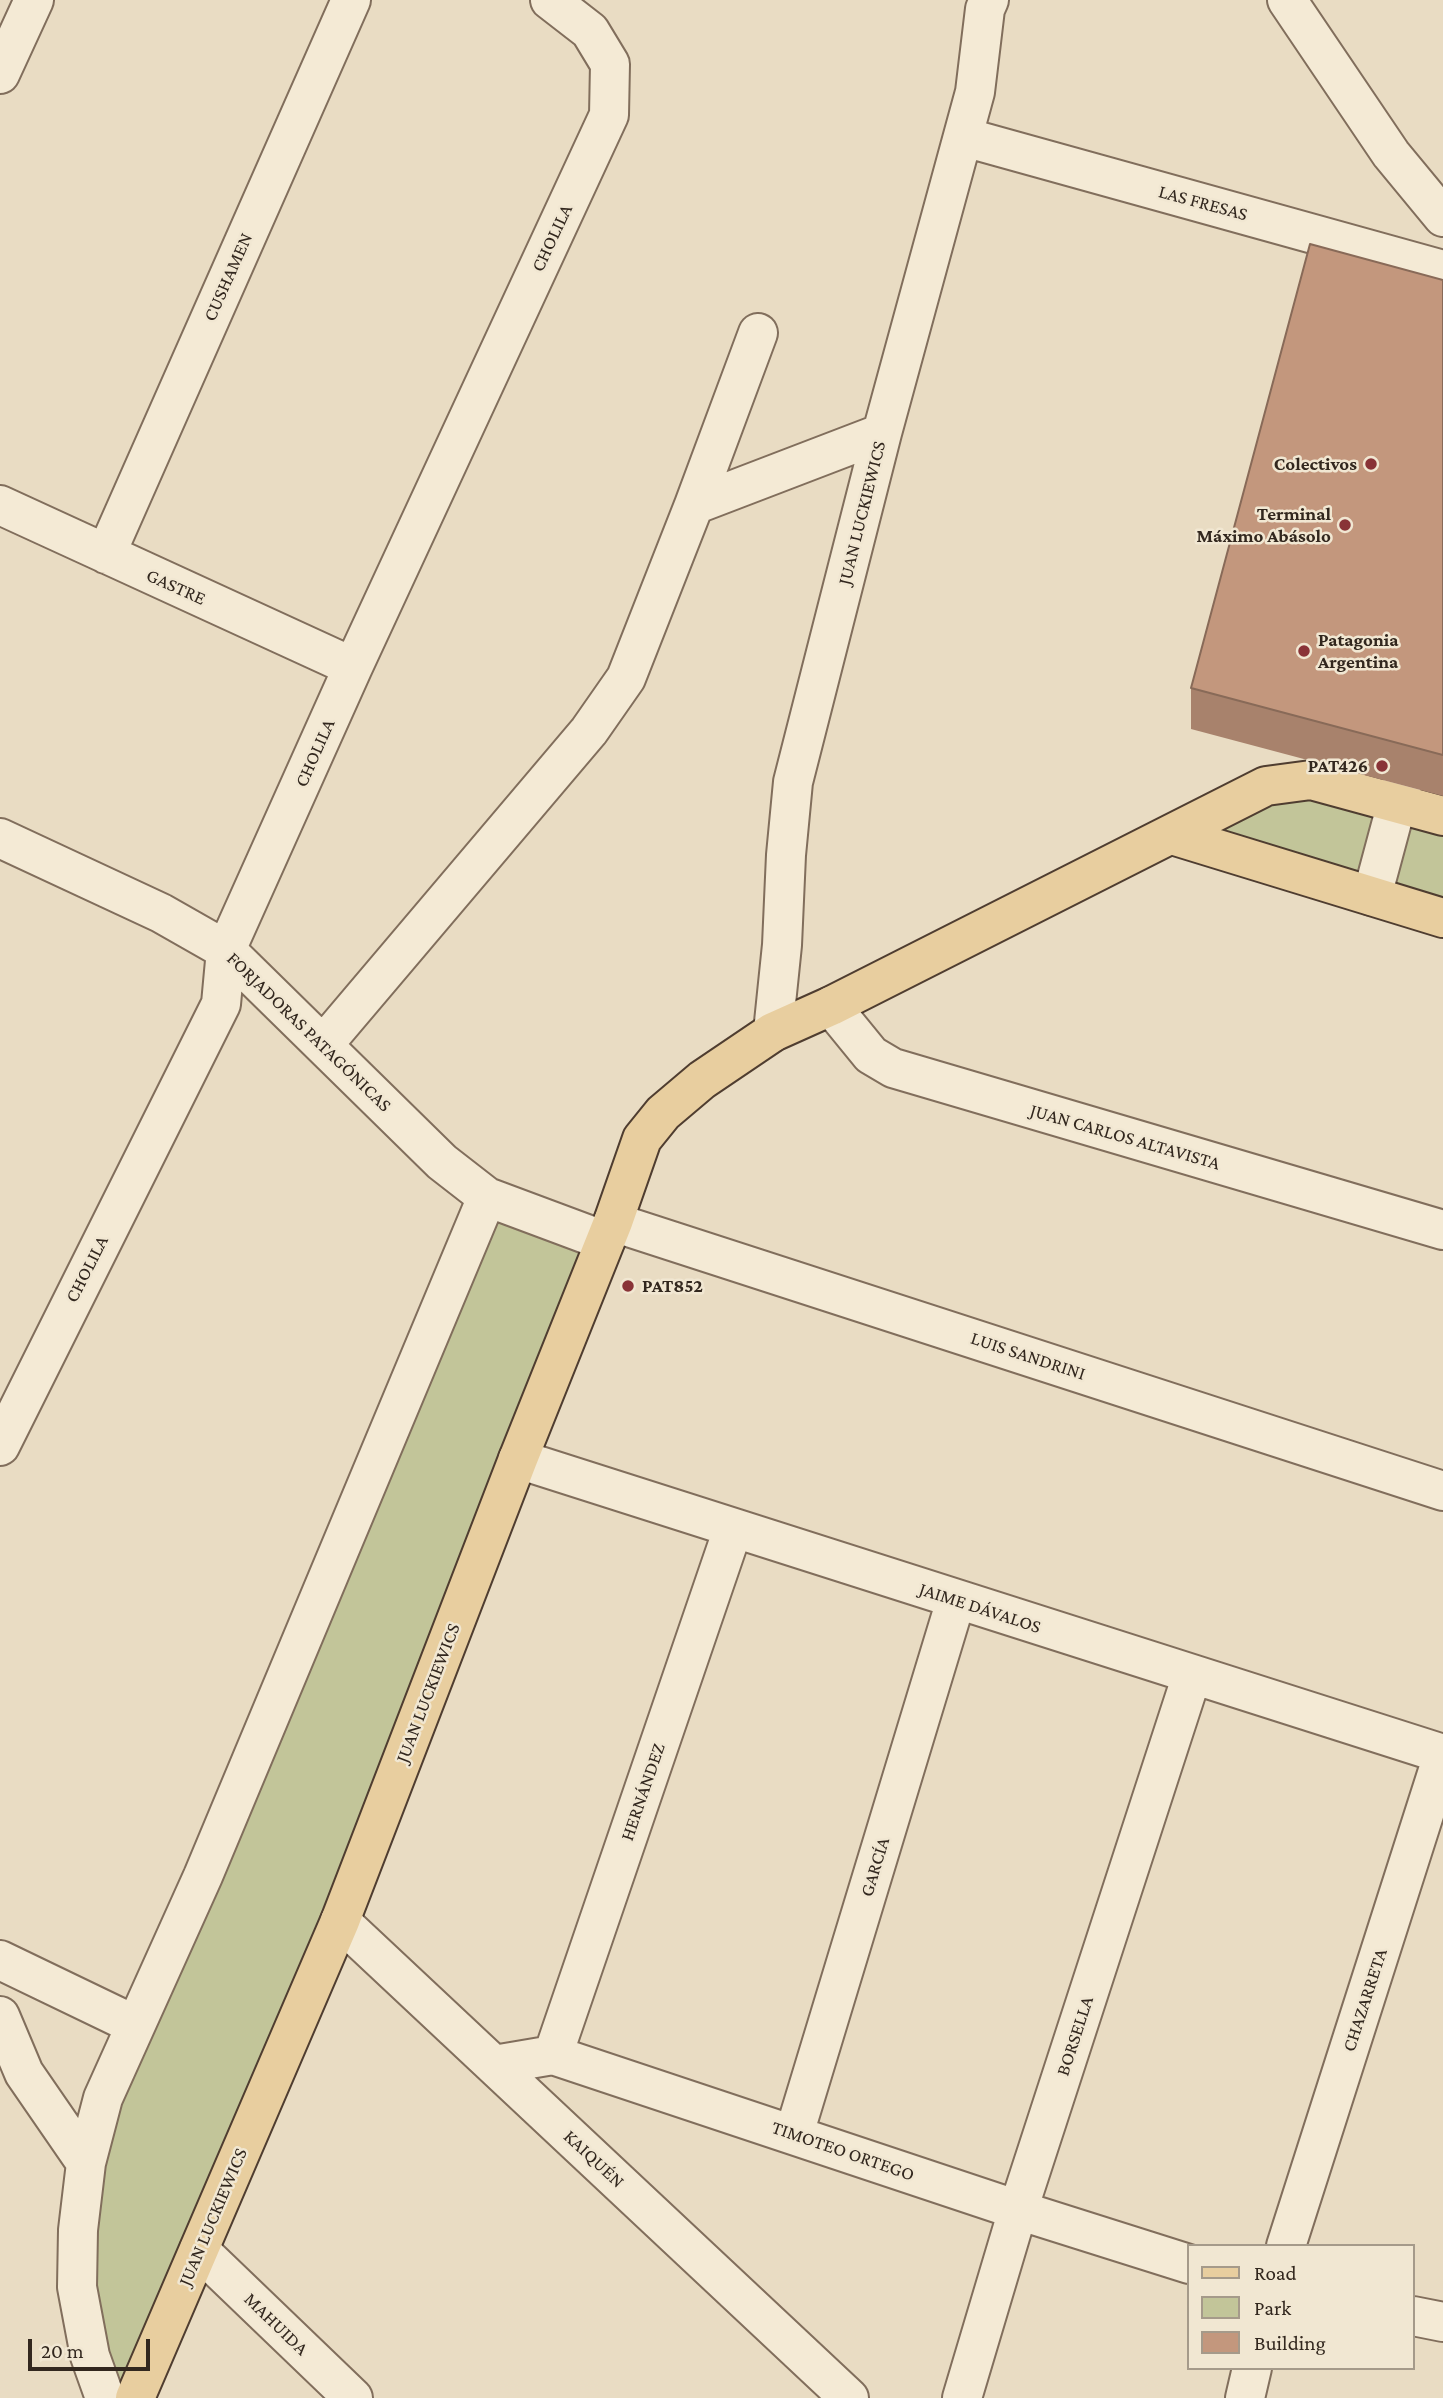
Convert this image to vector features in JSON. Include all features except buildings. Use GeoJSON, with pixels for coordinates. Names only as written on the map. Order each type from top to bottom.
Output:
{"type":"FeatureCollection","features":[{"type":"Feature","properties":{"kind":"main road","name":"JUAN LUCKIEWICS"},"geometry":{"type":"LineString","coordinates":[[135,2398],[340,1921],[518,1459],[609,1232],[642,1139],[663,1113],[702,1080],[773,1032],[831,1006],[1266,786],[1311,780],[1443,816]]}},
{"type":"Feature","properties":{"kind":"main road"},"geometry":{"type":"LineString","coordinates":[[1172,835],[1443,918]]}},
{"type":"Feature","properties":{"kind":"street"},"geometry":{"type":"LineString","coordinates":[[0,74],[34,0]]}},
{"type":"Feature","properties":{"kind":"street","name":"CUSHAMEN"},"geometry":{"type":"LineString","coordinates":[[106,554],[351,0]]}},
{"type":"Feature","properties":{"kind":"street","name":"CHOLILA"},"geometry":{"type":"LineString","coordinates":[[1,1439],[221,1004],[226,950],[609,115],[610,64],[590,30],[551,0]]}},
{"type":"Feature","properties":{"kind":"street","name":"JUAN LUCKIEWICS"},"geometry":{"type":"LineString","coordinates":[[773,1032],[793,782],[882,433],[964,137],[975,92],[985,9],[989,0]]}},
{"type":"Feature","properties":{"kind":"street"},"geometry":{"type":"LineString","coordinates":[[1287,0],[1391,154],[1443,216]]}},
{"type":"Feature","properties":{"kind":"street","name":"LAS FRESAS"},"geometry":{"type":"LineString","coordinates":[[964,137],[1443,270]]}},
{"type":"Feature","properties":{"kind":"street"},"geometry":{"type":"LineString","coordinates":[[323,1045],[589,731],[626,678],[758,333]]}},
{"type":"Feature","properties":{"kind":"street"},"geometry":{"type":"LineString","coordinates":[[694,505],[882,433]]}},
{"type":"Feature","properties":{"kind":"street","name":"GASTRE"},"geometry":{"type":"LineString","coordinates":[[0,505],[354,667]]}},
{"type":"Feature","properties":{"kind":"street"},"geometry":{"type":"LineString","coordinates":[[1372,896],[1412,745]]}},
{"type":"Feature","properties":{"kind":"street","name":"FORJADORAS PATAGÓNICAS"},"geometry":{"type":"LineString","coordinates":[[0,838],[161,912],[226,950],[442,1162],[487,1196],[609,1232]]}},
{"type":"Feature","properties":{"kind":"street","name":"JUAN CARLOS ALTAVISTA"},"geometry":{"type":"LineString","coordinates":[[831,1006],[871,1055],[893,1068],[1443,1230]]}},
{"type":"Feature","properties":{"kind":"street"},"geometry":{"type":"LineString","coordinates":[[105,2398],[90,2356],[77,2287],[78,2230],[86,2163],[103,2098],[203,1876],[487,1196]]}},
{"type":"Feature","properties":{"kind":"street","name":"LUIS SANDRINI"},"geometry":{"type":"LineString","coordinates":[[609,1232],[1443,1491]]}},
{"type":"Feature","properties":{"kind":"street","name":"JAIME DÁVALOS"},"geometry":{"type":"LineString","coordinates":[[518,1459],[1443,1754]]}},
{"type":"Feature","properties":{"kind":"street","name":"HERNÁNDEZ"},"geometry":{"type":"LineString","coordinates":[[553,2055],[733,1529]]}},
{"type":"Feature","properties":{"kind":"street","name":"GARCÍA"},"geometry":{"type":"LineString","coordinates":[[794,2134],[956,1600]]}},
{"type":"Feature","properties":{"kind":"street","name":"BORSELLA"},"geometry":{"type":"LineString","coordinates":[[962,2398],[1018,2210],[1192,1675]]}},
{"type":"Feature","properties":{"kind":"street","name":"CHAZARRETA"},"geometry":{"type":"LineString","coordinates":[[1287,2244],[1443,1754]]}},
{"type":"Feature","properties":{"kind":"street","name":"KAIQUÉN"},"geometry":{"type":"LineString","coordinates":[[340,1921],[849,2398]]}},
{"type":"Feature","properties":{"kind":"street"},"geometry":{"type":"LineString","coordinates":[[0,1960],[135,2025]]}},
{"type":"Feature","properties":{"kind":"street"},"geometry":{"type":"LineString","coordinates":[[0,2016],[24,2073],[86,2163]]}},
{"type":"Feature","properties":{"kind":"street","name":"TIMOTEO ORTEGO"},"geometry":{"type":"LineString","coordinates":[[494,2065],[553,2055],[1188,2264]]}},
{"type":"Feature","properties":{"kind":"street","name":"MAHUIDA"},"geometry":{"type":"LineString","coordinates":[[199,2250],[353,2398]]}},
{"type":"Feature","properties":{"kind":"street"},"geometry":{"type":"LineString","coordinates":[[1415,2316],[1443,2322]]}},
{"type":"Feature","properties":{"kind":"street"},"geometry":{"type":"LineString","coordinates":[[1245,2398],[1252,2370]]}},
{"type":"Feature","properties":{"kind":"green space"},"geometry":{"type":"Polygon","coordinates":[[[1266,786],[1443,816],[1443,918],[1172,835],[1266,786]]]}},
{"type":"Feature","properties":{"kind":"green space"},"geometry":{"type":"Polygon","coordinates":[[[487,1197],[605,1241],[135,2398],[90,2356],[86,2163],[487,1197]]]}},
{"type":"Feature","properties":{"kind":"place","name":"Colectivos"},"geometry":{"type":"Point","coordinates":[1371,464]}},
{"type":"Feature","properties":{"kind":"place","name":"Terminal Máximo Abásolo"},"geometry":{"type":"Point","coordinates":[1345,525]}},
{"type":"Feature","properties":{"kind":"place","name":"Patagonia Argentina"},"geometry":{"type":"Point","coordinates":[1304,651]}},
{"type":"Feature","properties":{"kind":"place","name":"PAT426"},"geometry":{"type":"Point","coordinates":[1382,766]}},
{"type":"Feature","properties":{"kind":"place","name":"PAT852"},"geometry":{"type":"Point","coordinates":[628,1286]}}]}
